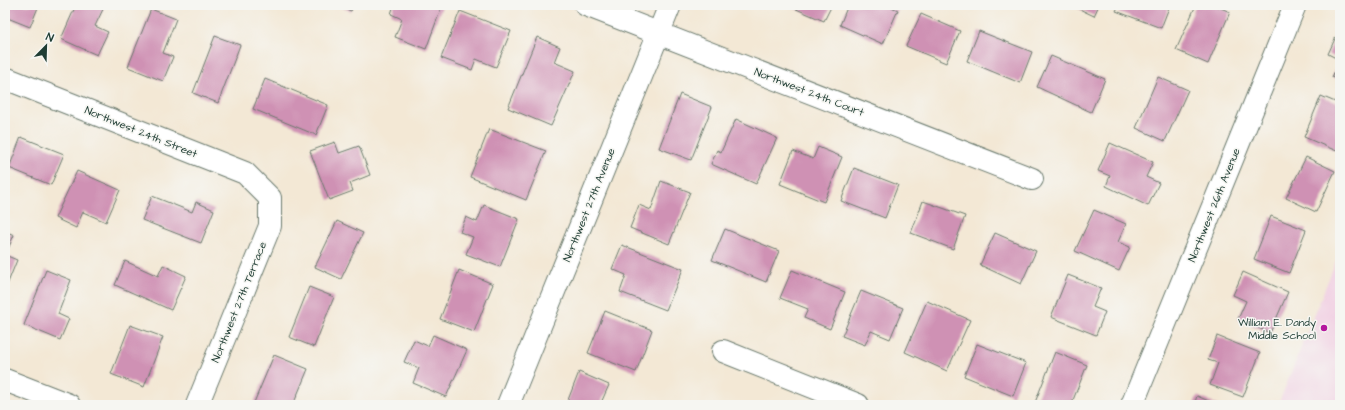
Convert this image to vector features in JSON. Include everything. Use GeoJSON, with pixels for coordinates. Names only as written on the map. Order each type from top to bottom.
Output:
{"type":"FeatureCollection","features":[{"type":"Feature","properties":{"kind":"street","name":"Northwest 24th Court"},"geometry":{"type":"LineString","coordinates":[[586,5],[1032,179]]}},
{"type":"Feature","properties":{"kind":"street","name":"Northwest 27th Avenue"},"geometry":{"type":"LineString","coordinates":[[508,405],[670,5]]}},
{"type":"Feature","properties":{"kind":"street","name":"Northwest 26th Avenue"},"geometry":{"type":"LineString","coordinates":[[1132,405],[1296,5]]}},
{"type":"Feature","properties":{"kind":"street","name":"Northwest 24th Street"},"geometry":{"type":"LineString","coordinates":[[5,78],[245,173],[270,198]]}},
{"type":"Feature","properties":{"kind":"street","name":"Northwest 27th Terrace"},"geometry":{"type":"LineString","coordinates":[[197,405],[270,226],[270,198]]}},
{"type":"Feature","properties":{"kind":"street"},"geometry":{"type":"LineString","coordinates":[[723,351],[858,405]]}},
{"type":"Feature","properties":{"kind":"street"},"geometry":{"type":"LineString","coordinates":[[5,380],[69,405]]}},
{"type":"Feature","properties":{"kind":"shaded area","name":"William E. Dandy Middle School"},"geometry":{"type":"Polygon","coordinates":[[[1340,251],[1340,405],[1278,405],[1340,251]]]}},
{"type":"Feature","properties":{"kind":"building"},"geometry":{"type":"Polygon","coordinates":[[[5,5],[39,5],[30,27],[5,17],[5,5]]]}},
{"type":"Feature","properties":{"kind":"building"},"geometry":{"type":"Polygon","coordinates":[[[76,5],[105,5],[95,26],[108,32],[97,55],[61,39],[76,5]]]}},
{"type":"Feature","properties":{"kind":"building"},"geometry":{"type":"Polygon","coordinates":[[[336,5],[354,5],[351,11],[336,5]]]}},
{"type":"Feature","properties":{"kind":"building"},"geometry":{"type":"Polygon","coordinates":[[[394,5],[442,6],[426,49],[395,37],[402,19],[391,14],[394,5]]]}},
{"type":"Feature","properties":{"kind":"building"},"geometry":{"type":"Polygon","coordinates":[[[787,5],[832,5],[824,21],[787,5]]]}},
{"type":"Feature","properties":{"kind":"building"},"geometry":{"type":"Polygon","coordinates":[[[848,5],[887,5],[898,10],[883,44],[840,25],[848,5]]]}},
{"type":"Feature","properties":{"kind":"building"},"geometry":{"type":"Polygon","coordinates":[[[1071,5],[1099,5],[1094,16],[1071,5]]]}},
{"type":"Feature","properties":{"kind":"building"},"geometry":{"type":"Polygon","coordinates":[[[1119,5],[1170,5],[1161,28],[1116,11],[1119,5]]]}},
{"type":"Feature","properties":{"kind":"building"},"geometry":{"type":"Polygon","coordinates":[[[1196,5],[1214,5],[1230,12],[1208,64],[1176,50],[1196,5]]]}},
{"type":"Feature","properties":{"kind":"building"},"geometry":{"type":"Polygon","coordinates":[[[151,9],[176,19],[163,53],[173,57],[163,81],[128,67],[151,9]]]}},
{"type":"Feature","properties":{"kind":"building"},"geometry":{"type":"Polygon","coordinates":[[[460,11],[511,31],[496,67],[476,59],[472,70],[441,58],[460,11]]]}},
{"type":"Feature","properties":{"kind":"building"},"geometry":{"type":"Polygon","coordinates":[[[921,14],[960,31],[946,63],[906,46],[921,14]]]}},
{"type":"Feature","properties":{"kind":"building"},"geometry":{"type":"Polygon","coordinates":[[[1339,30],[1340,31],[1340,60],[1328,54],[1339,30]]]}},
{"type":"Feature","properties":{"kind":"building"},"geometry":{"type":"Polygon","coordinates":[[[979,31],[1032,52],[1020,83],[967,61],[979,31]]]}},
{"type":"Feature","properties":{"kind":"building"},"geometry":{"type":"Polygon","coordinates":[[[215,36],[240,45],[218,103],[193,93],[215,36]]]}},
{"type":"Feature","properties":{"kind":"building"},"geometry":{"type":"Polygon","coordinates":[[[537,37],[560,47],[554,62],[575,71],[551,126],[508,108],[537,37]]]}},
{"type":"Feature","properties":{"kind":"building"},"geometry":{"type":"Polygon","coordinates":[[[1051,56],[1105,79],[1091,112],[1037,87],[1051,56]]]}},
{"type":"Feature","properties":{"kind":"building"},"geometry":{"type":"Polygon","coordinates":[[[1340,60],[1340,80],[1332,77],[1340,60]]]}},
{"type":"Feature","properties":{"kind":"building"},"geometry":{"type":"Polygon","coordinates":[[[1158,77],[1188,90],[1165,141],[1136,128],[1158,77]]]}},
{"type":"Feature","properties":{"kind":"building"},"geometry":{"type":"Polygon","coordinates":[[[265,79],[328,105],[316,135],[253,109],[265,79]]]}},
{"type":"Feature","properties":{"kind":"building"},"geometry":{"type":"Polygon","coordinates":[[[680,94],[712,107],[691,160],[659,148],[680,94]]]}},
{"type":"Feature","properties":{"kind":"building"},"geometry":{"type":"Polygon","coordinates":[[[1321,96],[1340,104],[1339,152],[1304,137],[1321,96]]]}},
{"type":"Feature","properties":{"kind":"building"},"geometry":{"type":"Polygon","coordinates":[[[736,119],[777,138],[756,184],[711,164],[717,150],[721,152],[736,119]]]}},
{"type":"Feature","properties":{"kind":"building"},"geometry":{"type":"Polygon","coordinates":[[[489,129],[546,151],[526,200],[470,177],[489,129]]]}},
{"type":"Feature","properties":{"kind":"building"},"geometry":{"type":"Polygon","coordinates":[[[21,137],[64,154],[51,185],[9,168],[21,137]]]}},
{"type":"Feature","properties":{"kind":"building"},"geometry":{"type":"Polygon","coordinates":[[[335,142],[339,153],[359,146],[370,175],[350,183],[353,191],[329,200],[310,151],[335,142]]]}},
{"type":"Feature","properties":{"kind":"building"},"geometry":{"type":"Polygon","coordinates":[[[1110,143],[1153,162],[1146,177],[1159,183],[1148,206],[1106,186],[1110,176],[1098,171],[1110,143]]]}},
{"type":"Feature","properties":{"kind":"building"},"geometry":{"type":"Polygon","coordinates":[[[818,147],[842,157],[824,202],[780,184],[793,151],[813,159],[818,147]]]}},
{"type":"Feature","properties":{"kind":"building"},"geometry":{"type":"Polygon","coordinates":[[[1306,157],[1335,171],[1316,212],[1286,198],[1306,157]]]}},
{"type":"Feature","properties":{"kind":"building"},"geometry":{"type":"Polygon","coordinates":[[[854,168],[898,185],[885,218],[841,201],[854,168]]]}},
{"type":"Feature","properties":{"kind":"building"},"geometry":{"type":"Polygon","coordinates":[[[77,171],[120,190],[106,222],[83,212],[76,228],[55,218],[77,171]]]}},
{"type":"Feature","properties":{"kind":"building"},"geometry":{"type":"Polygon","coordinates":[[[661,181],[690,192],[669,244],[630,228],[639,205],[651,210],[661,181]]]}},
{"type":"Feature","properties":{"kind":"building"},"geometry":{"type":"Polygon","coordinates":[[[152,196],[192,212],[196,202],[214,210],[201,243],[142,220],[152,196]]]}},
{"type":"Feature","properties":{"kind":"building"},"geometry":{"type":"Polygon","coordinates":[[[923,201],[965,216],[953,249],[911,233],[923,201]]]}},
{"type":"Feature","properties":{"kind":"building"},"geometry":{"type":"Polygon","coordinates":[[[484,205],[519,219],[500,267],[466,254],[473,237],[460,232],[466,217],[477,222],[484,205]]]}},
{"type":"Feature","properties":{"kind":"building"},"geometry":{"type":"Polygon","coordinates":[[[1094,210],[1126,224],[1118,242],[1130,247],[1119,271],[1075,251],[1094,210]]]}},
{"type":"Feature","properties":{"kind":"building"},"geometry":{"type":"Polygon","coordinates":[[[1271,216],[1306,230],[1289,273],[1254,259],[1271,216]]]}},
{"type":"Feature","properties":{"kind":"building"},"geometry":{"type":"Polygon","coordinates":[[[337,221],[363,233],[341,279],[315,267],[337,221]]]}},
{"type":"Feature","properties":{"kind":"building"},"geometry":{"type":"Polygon","coordinates":[[[725,229],[779,251],[766,282],[712,260],[725,229]]]}},
{"type":"Feature","properties":{"kind":"building"},"geometry":{"type":"Polygon","coordinates":[[[5,231],[14,235],[8,249],[5,248],[5,231]]]}},
{"type":"Feature","properties":{"kind":"building"},"geometry":{"type":"Polygon","coordinates":[[[995,233],[1036,251],[1021,284],[980,265],[995,233]]]}},
{"type":"Feature","properties":{"kind":"building"},"geometry":{"type":"Polygon","coordinates":[[[622,245],[683,269],[666,310],[620,292],[626,275],[612,269],[622,245]]]}},
{"type":"Feature","properties":{"kind":"building"},"geometry":{"type":"Polygon","coordinates":[[[5,255],[17,260],[5,290],[5,255]]]}},
{"type":"Feature","properties":{"kind":"building"},"geometry":{"type":"Polygon","coordinates":[[[125,261],[158,276],[163,265],[186,276],[171,310],[115,285],[125,261]]]}},
{"type":"Feature","properties":{"kind":"building"},"geometry":{"type":"Polygon","coordinates":[[[46,270],[71,280],[58,314],[69,319],[60,340],[24,325],[46,270]]]}},
{"type":"Feature","properties":{"kind":"building"},"geometry":{"type":"Polygon","coordinates":[[[459,270],[493,284],[474,332],[440,319],[459,270]]]}},
{"type":"Feature","properties":{"kind":"building"},"geometry":{"type":"Polygon","coordinates":[[[792,270],[845,292],[830,329],[804,318],[808,309],[780,298],[792,270]]]}},
{"type":"Feature","properties":{"kind":"building"},"geometry":{"type":"Polygon","coordinates":[[[1243,272],[1288,292],[1270,333],[1238,319],[1246,301],[1233,295],[1243,272]]]}},
{"type":"Feature","properties":{"kind":"building"},"geometry":{"type":"Polygon","coordinates":[[[1068,275],[1101,288],[1093,307],[1105,312],[1096,335],[1051,317],[1068,275]]]}},
{"type":"Feature","properties":{"kind":"building"},"geometry":{"type":"Polygon","coordinates":[[[309,287],[334,297],[314,347],[289,337],[309,287]]]}},
{"type":"Feature","properties":{"kind":"building"},"geometry":{"type":"Polygon","coordinates":[[[861,291],[903,308],[890,339],[871,331],[865,345],[842,336],[861,291]]]}},
{"type":"Feature","properties":{"kind":"building"},"geometry":{"type":"Polygon","coordinates":[[[927,301],[970,320],[947,371],[905,352],[927,301]]]}},
{"type":"Feature","properties":{"kind":"building"},"geometry":{"type":"Polygon","coordinates":[[[605,311],[652,330],[636,372],[588,353],[605,311]]]}},
{"type":"Feature","properties":{"kind":"building"},"geometry":{"type":"Polygon","coordinates":[[[130,325],[163,337],[144,387],[111,374],[130,325]]]}},
{"type":"Feature","properties":{"kind":"building"},"geometry":{"type":"Polygon","coordinates":[[[433,335],[467,350],[446,397],[413,383],[419,368],[404,362],[414,340],[428,346],[433,335]]]}},
{"type":"Feature","properties":{"kind":"building"},"geometry":{"type":"Polygon","coordinates":[[[1217,336],[1260,353],[1243,397],[1210,385],[1218,363],[1208,360],[1217,336]]]}},
{"type":"Feature","properties":{"kind":"building"},"geometry":{"type":"Polygon","coordinates":[[[977,344],[1026,363],[1013,396],[964,376],[977,344]]]}},
{"type":"Feature","properties":{"kind":"building"},"geometry":{"type":"Polygon","coordinates":[[[1055,352],[1087,365],[1071,405],[1034,405],[1055,352]]]}},
{"type":"Feature","properties":{"kind":"building"},"geometry":{"type":"Polygon","coordinates":[[[274,355],[308,369],[293,405],[253,405],[274,355]]]}},
{"type":"Feature","properties":{"kind":"building"},"geometry":{"type":"Polygon","coordinates":[[[579,372],[609,385],[600,405],[566,405],[579,372]]]}},
{"type":"Feature","properties":{"kind":"building"},"geometry":{"type":"Polygon","coordinates":[[[1197,396],[1218,405],[1194,405],[1197,396]]]}},
{"type":"Feature","properties":{"kind":"place","name":"William E. Dandy Middle School"},"geometry":{"type":"Point","coordinates":[1324,328]}}]}
